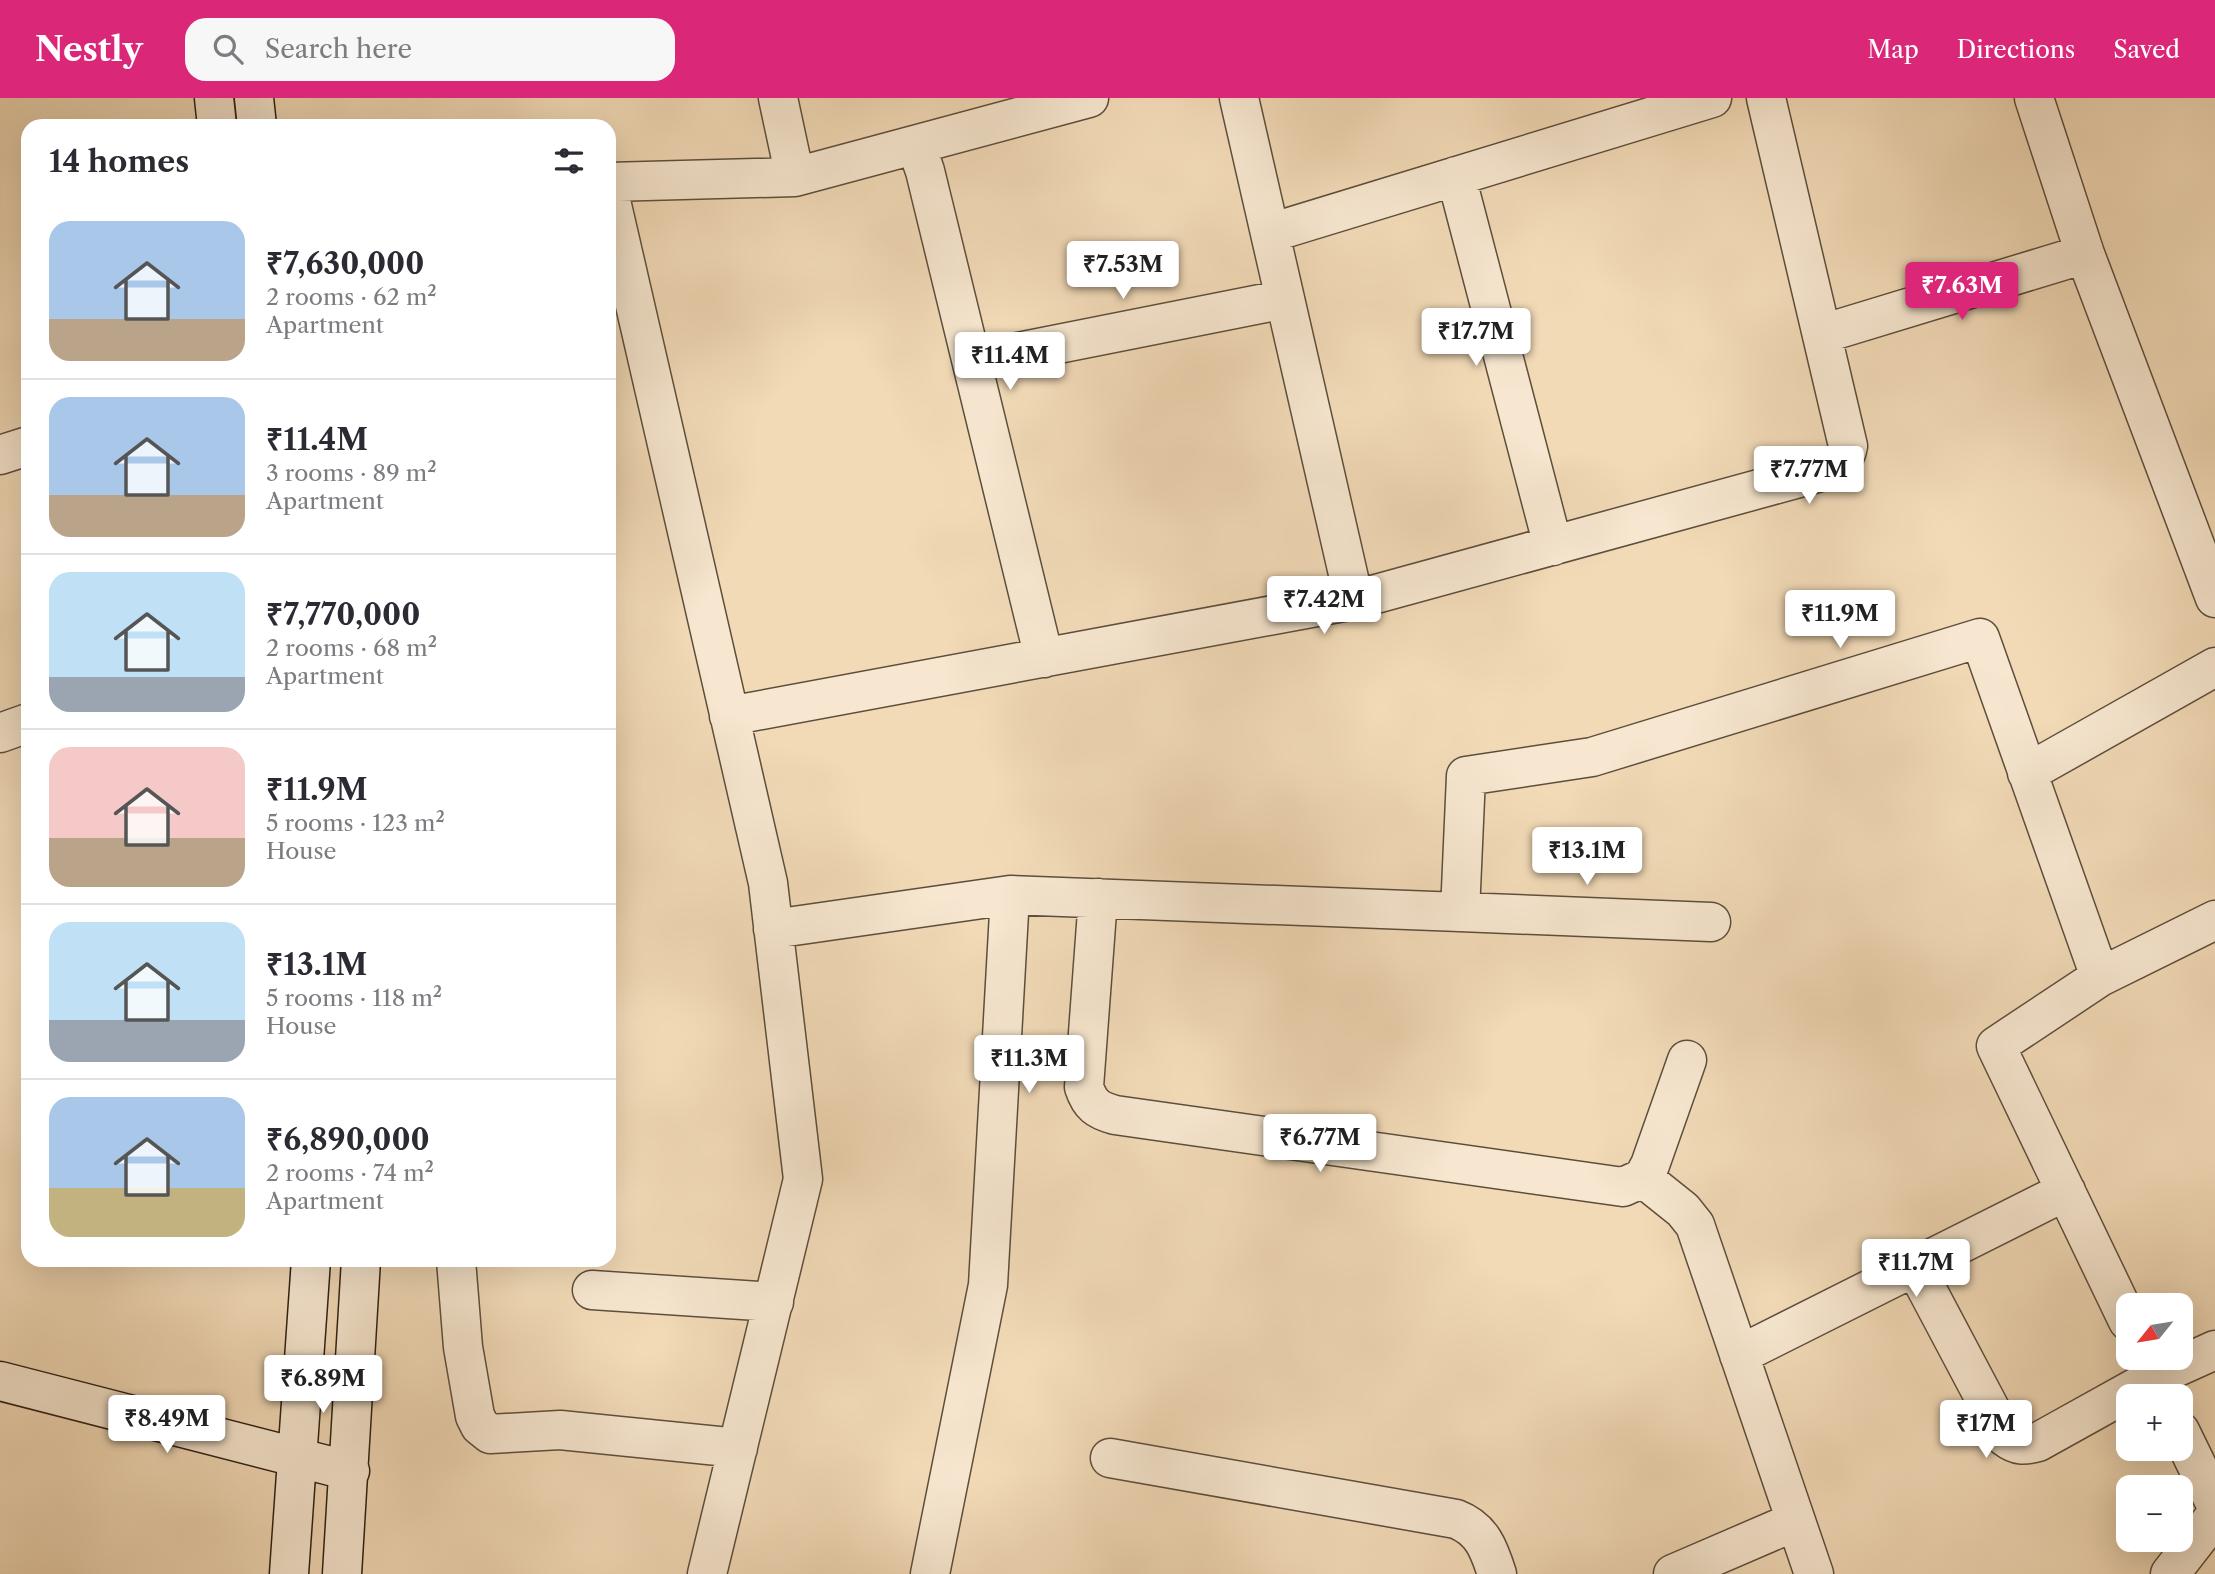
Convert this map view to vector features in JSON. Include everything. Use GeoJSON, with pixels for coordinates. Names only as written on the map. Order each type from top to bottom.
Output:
{"type":"FeatureCollection","features":[{"type":"Feature","properties":{"kind":"street"},"geometry":{"type":"LineString","coordinates":[[214,98],[216,119]]}},
{"type":"Feature","properties":{"kind":"street"},"geometry":{"type":"LineString","coordinates":[[254,98],[256,119]]}},
{"type":"Feature","properties":{"kind":"street"},"geometry":{"type":"LineString","coordinates":[[778,98],[795,177]]}},
{"type":"Feature","properties":{"kind":"street"},"geometry":{"type":"LineString","coordinates":[[616,182],[795,177],[1089,98]]}},
{"type":"Feature","properties":{"kind":"street"},"geometry":{"type":"LineString","coordinates":[[1238,98],[1354,600]]}},
{"type":"Feature","properties":{"kind":"street"},"geometry":{"type":"LineString","coordinates":[[1270,233],[1712,98]]}},
{"type":"Feature","properties":{"kind":"street"},"geometry":{"type":"LineString","coordinates":[[729,716],[1354,600],[1828,470],[1839,464],[1847,455],[1848,446],[1766,98]]}},
{"type":"Feature","properties":{"kind":"street"},"geometry":{"type":"LineString","coordinates":[[2035,98],[2085,254],[2215,598]]}},
{"type":"Feature","properties":{"kind":"street"},"geometry":{"type":"LineString","coordinates":[[916,145],[925,171],[1044,657]]}},
{"type":"Feature","properties":{"kind":"street"},"geometry":{"type":"LineString","coordinates":[[1457,176],[1553,546]]}},
{"type":"Feature","properties":{"kind":"street"},"geometry":{"type":"LineString","coordinates":[[616,222],[768,883],[803,1179],[707,1574]]}},
{"type":"Feature","properties":{"kind":"street"},"geometry":{"type":"LineString","coordinates":[[1822,334],[2085,254]]}},
{"type":"Feature","properties":{"kind":"street"},"geometry":{"type":"LineString","coordinates":[[972,361],[1285,299]]}},
{"type":"Feature","properties":{"kind":"street"},"geometry":{"type":"LineString","coordinates":[[0,455],[21,448]]}},
{"type":"Feature","properties":{"kind":"street"},"geometry":{"type":"LineString","coordinates":[[1460,912],[1466,776],[1592,757],[1980,638],[2100,977]]}},
{"type":"Feature","properties":{"kind":"street"},"geometry":{"type":"LineString","coordinates":[[2027,773],[2215,667]]}},
{"type":"Feature","properties":{"kind":"street"},"geometry":{"type":"LineString","coordinates":[[0,733],[21,726]]}},
{"type":"Feature","properties":{"kind":"street"},"geometry":{"type":"LineString","coordinates":[[773,929],[1010,895],[1711,922]]}},
{"type":"Feature","properties":{"kind":"street"},"geometry":{"type":"LineString","coordinates":[[930,1574],[988,1285],[1010,895]]}},
{"type":"Feature","properties":{"kind":"street"},"geometry":{"type":"LineString","coordinates":[[1098,898],[1084,1087],[1089,1102],[1099,1111],[1623,1187],[1643,1178],[1650,1165],[1687,1060]]}},
{"type":"Feature","properties":{"kind":"street"},"geometry":{"type":"LineString","coordinates":[[2116,1296],[1996,1046],[2100,977],[2215,920]]}},
{"type":"Feature","properties":{"kind":"street"},"geometry":{"type":"LineString","coordinates":[[1643,1178],[1683,1210],[1695,1225],[1814,1574]]}},
{"type":"Feature","properties":{"kind":"street"},"geometry":{"type":"LineString","coordinates":[[1740,1355],[2066,1191]]}},
{"type":"Feature","properties":{"kind":"street"},"geometry":{"type":"LineString","coordinates":[[289,1574],[311,1267]]}},
{"type":"Feature","properties":{"kind":"street"},"geometry":{"type":"LineString","coordinates":[[342,1574],[361,1267]]}},
{"type":"Feature","properties":{"kind":"street"},"geometry":{"type":"LineString","coordinates":[[457,1267],[463,1347],[475,1416],[480,1426],[490,1434],[560,1430],[738,1448]]}},
{"type":"Feature","properties":{"kind":"street"},"geometry":{"type":"LineString","coordinates":[[1914,1267],[2005,1437],[2015,1444],[2026,1446],[2038,1442],[2155,1377],[2215,1350]]}},
{"type":"Feature","properties":{"kind":"street"},"geometry":{"type":"LineString","coordinates":[[592,1290],[774,1302]]}},
{"type":"Feature","properties":{"kind":"street"},"geometry":{"type":"LineString","coordinates":[[0,1381],[350,1471]]}},
{"type":"Feature","properties":{"kind":"street"},"geometry":{"type":"LineString","coordinates":[[1110,1458],[1457,1518],[1480,1534],[1497,1574]]}},
{"type":"Feature","properties":{"kind":"street"},"geometry":{"type":"LineString","coordinates":[[2193,1458],[2215,1503]]}},
{"type":"Feature","properties":{"kind":"street"},"geometry":{"type":"LineString","coordinates":[[2170,1574],[2215,1516]]}},
{"type":"Feature","properties":{"kind":"street"},"geometry":{"type":"LineString","coordinates":[[1673,1574],[1796,1521]]}}]}
